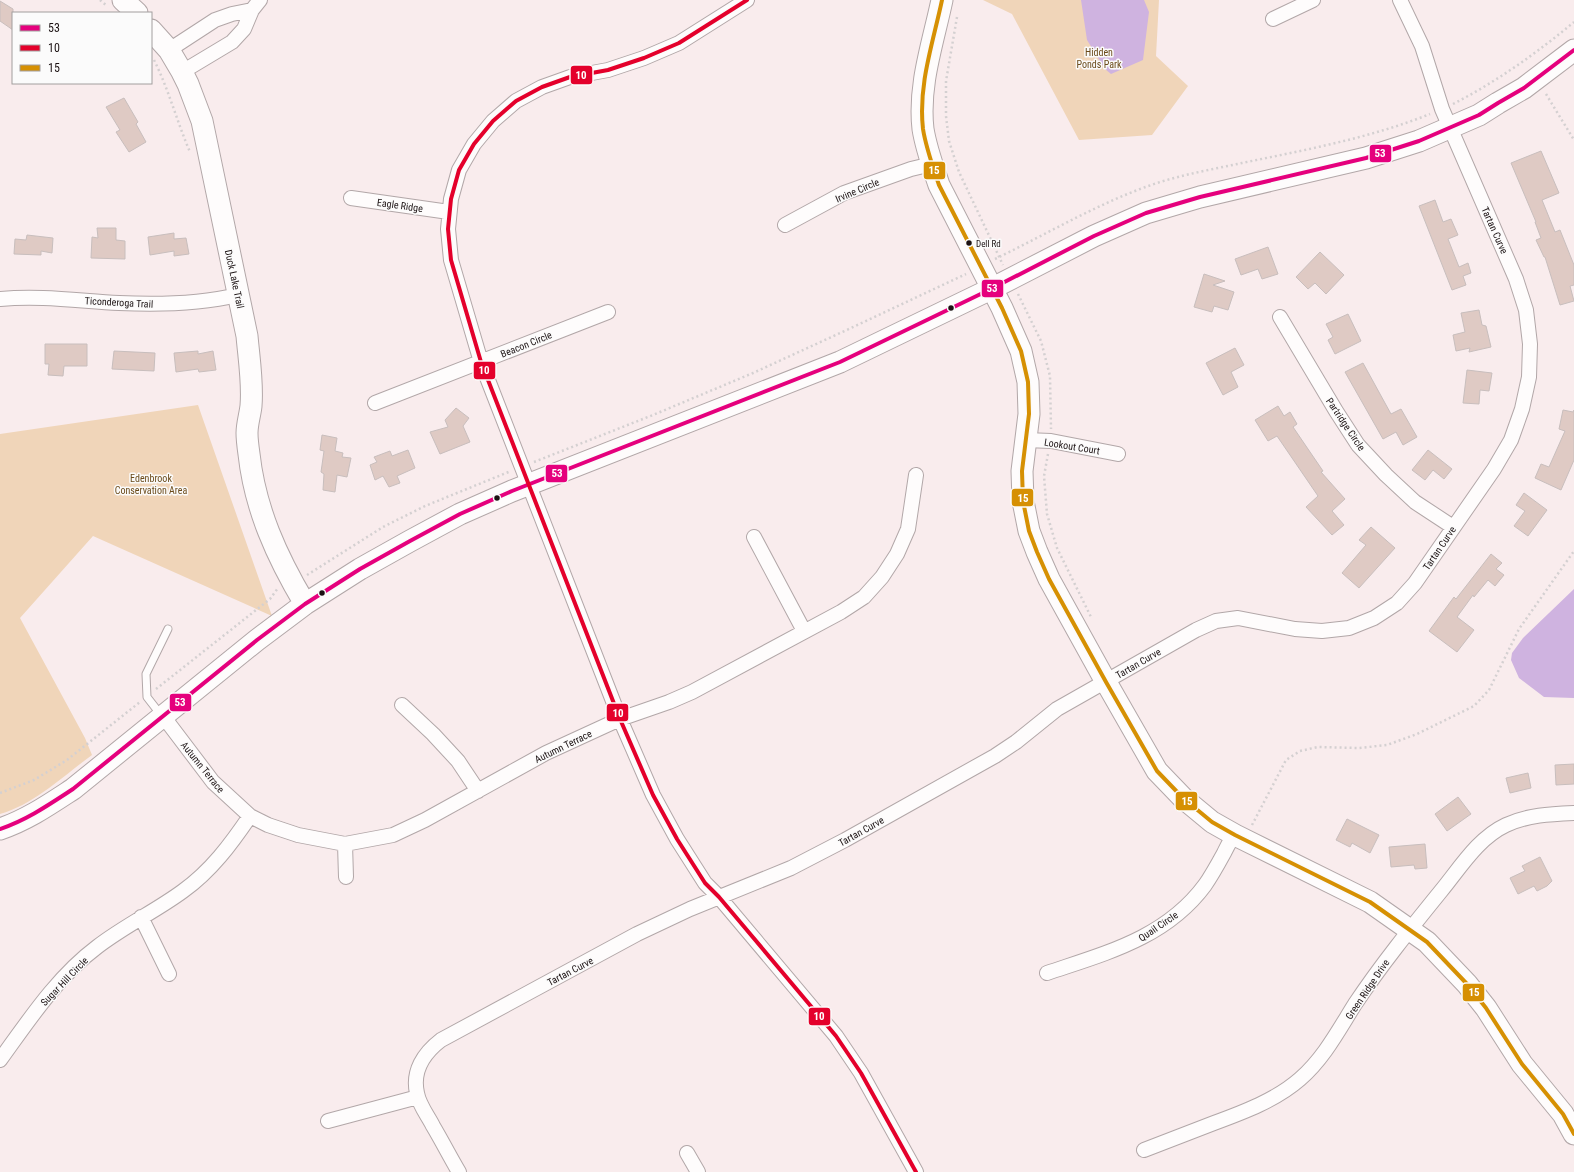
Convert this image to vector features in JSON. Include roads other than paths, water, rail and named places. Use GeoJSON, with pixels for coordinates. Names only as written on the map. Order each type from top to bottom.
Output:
{"type":"FeatureCollection","features":[{"type":"Feature","properties":{"kind":"street"},"geometry":{"type":"LineString","coordinates":[[123,0],[136,12]]}},
{"type":"Feature","properties":{"kind":"street"},"geometry":{"type":"LineString","coordinates":[[747,0],[712,23],[672,46],[644,58],[608,70],[570,76],[542,87],[516,101],[493,121],[474,144],[459,170],[449,212],[448,229],[451,260],[481,362],[620,719],[653,795],[677,839],[705,883],[719,897],[836,1036],[861,1073],[916,1172]]}},
{"type":"Feature","properties":{"kind":"street"},"geometry":{"type":"LineString","coordinates":[[942,0],[924,77],[923,130],[939,185],[1010,325],[1023,359],[1028,382],[1029,414],[1022,471],[1023,501],[1028,531],[1049,579],[1106,682],[1157,771],[1183,798],[1212,822],[1370,902],[1427,942],[1467,984],[1486,1008],[1522,1064],[1562,1114],[1574,1134]]}},
{"type":"Feature","properties":{"kind":"street"},"geometry":{"type":"LineString","coordinates":[[1273,19],[1313,0]]}},
{"type":"Feature","properties":{"kind":"street","name":"Tartan Curve"},"geometry":{"type":"LineString","coordinates":[[459,1172],[418,1097],[416,1078],[421,1063],[429,1050],[441,1040],[637,934],[690,909],[791,868],[845,840],[1000,752],[1016,742],[1057,709],[1196,630],[1216,621],[1238,618],[1295,629],[1322,631],[1349,628],[1374,618],[1397,603],[1415,583],[1494,469],[1511,440],[1522,409],[1529,377],[1530,344],[1526,310],[1516,279],[1442,109],[1422,46],[1400,0]]}},
{"type":"Feature","properties":{"kind":"street"},"geometry":{"type":"LineString","coordinates":[[160,53],[215,20],[256,5]]}},
{"type":"Feature","properties":{"kind":"street"},"geometry":{"type":"LineString","coordinates":[[182,72],[232,42],[244,29],[256,5]]}},
{"type":"Feature","properties":{"kind":"street","name":"Duck Lake Trail"},"geometry":{"type":"LineString","coordinates":[[152,33],[160,53],[182,72],[202,121],[247,336],[251,372],[251,405],[247,433],[251,471],[259,508],[267,529],[285,570],[305,604]]}},
{"type":"Feature","properties":{"kind":"street"},"geometry":{"type":"LineString","coordinates":[[0,829],[13,825],[45,808],[73,789],[305,604],[360,569],[460,514],[528,485],[840,362],[1094,236],[1146,213],[1200,197],[1366,158],[1419,141],[1451,128],[1479,115],[1517,92],[1574,50]]}},
{"type":"Feature","properties":{"kind":"street","name":"Irvine Circle"},"geometry":{"type":"LineString","coordinates":[[785,224],[844,193],[911,169],[932,164]]}},
{"type":"Feature","properties":{"kind":"street","name":"Eagle Ridge"},"geometry":{"type":"LineString","coordinates":[[351,198],[449,212]]}},
{"type":"Feature","properties":{"kind":"street","name":"Ticonderoga Trail"},"geometry":{"type":"LineString","coordinates":[[0,299],[84,300],[119,303],[165,304],[212,301],[238,295]]}},
{"type":"Feature","properties":{"kind":"street","name":"Beacon Circle"},"geometry":{"type":"LineString","coordinates":[[376,403],[608,312]]}},
{"type":"Feature","properties":{"kind":"street","name":"Partridge Circle"},"geometry":{"type":"LineString","coordinates":[[1280,317],[1358,445],[1415,502],[1453,527]]}},
{"type":"Feature","properties":{"kind":"street","name":"Lookout Court"},"geometry":{"type":"LineString","coordinates":[[1026,440],[1051,441],[1118,454]]}},
{"type":"Feature","properties":{"kind":"street","name":"Autumn Terrace"},"geometry":{"type":"LineString","coordinates":[[163,716],[213,782],[250,816],[268,825],[298,835],[345,844],[393,835],[425,820],[546,753],[620,719],[669,702],[692,692],[841,612],[864,597],[882,577],[897,554],[908,529],[916,475]]}},
{"type":"Feature","properties":{"kind":"street"},"geometry":{"type":"LineString","coordinates":[[754,537],[804,631]]}},
{"type":"Feature","properties":{"kind":"street"},"geometry":{"type":"LineString","coordinates":[[402,705],[433,734],[458,761],[478,791]]}},
{"type":"Feature","properties":{"kind":"street","name":"Green Ridge Drive"},"geometry":{"type":"LineString","coordinates":[[1144,1150],[1247,1110],[1274,1097],[1299,1080],[1321,1058],[1371,980],[1472,852],[1488,837],[1506,825],[1526,818],[1548,814],[1574,813]]}},
{"type":"Feature","properties":{"kind":"street","name":"Sugar Hill Circle"},"geometry":{"type":"LineString","coordinates":[[0,1060],[40,1006],[66,976],[96,948],[141,917],[184,891],[210,867],[234,840],[250,816]]}},
{"type":"Feature","properties":{"kind":"street","name":"Quail Circle"},"geometry":{"type":"LineString","coordinates":[[1047,972],[1111,952],[1138,940],[1163,925],[1186,907],[1205,885],[1240,837]]}},
{"type":"Feature","properties":{"kind":"street"},"geometry":{"type":"LineString","coordinates":[[345,844],[346,878]]}},
{"type":"Feature","properties":{"kind":"street"},"geometry":{"type":"LineString","coordinates":[[141,917],[170,974]]}},
{"type":"Feature","properties":{"kind":"street"},"geometry":{"type":"LineString","coordinates":[[328,1121],[418,1097]]}},
{"type":"Feature","properties":{"kind":"street"},"geometry":{"type":"LineString","coordinates":[[687,1153],[698,1172]]}},
{"type":"Feature","properties":{"kind":"lane"},"geometry":{"type":"LineString","coordinates":[[163,716],[147,697],[146,674],[168,629]]}},
{"type":"Feature","properties":{"kind":"place","name":"Dell Rd"},"geometry":{"type":"Point","coordinates":[969,243]}},
{"type":"Feature","properties":{"kind":"park label","name":"Hidden Ponds Park"},"geometry":{"type":"Point","coordinates":[1099,58]}},
{"type":"Feature","properties":{"kind":"park label","name":"Edenbrook Conservation Area"},"geometry":{"type":"Point","coordinates":[151,484]}}]}
